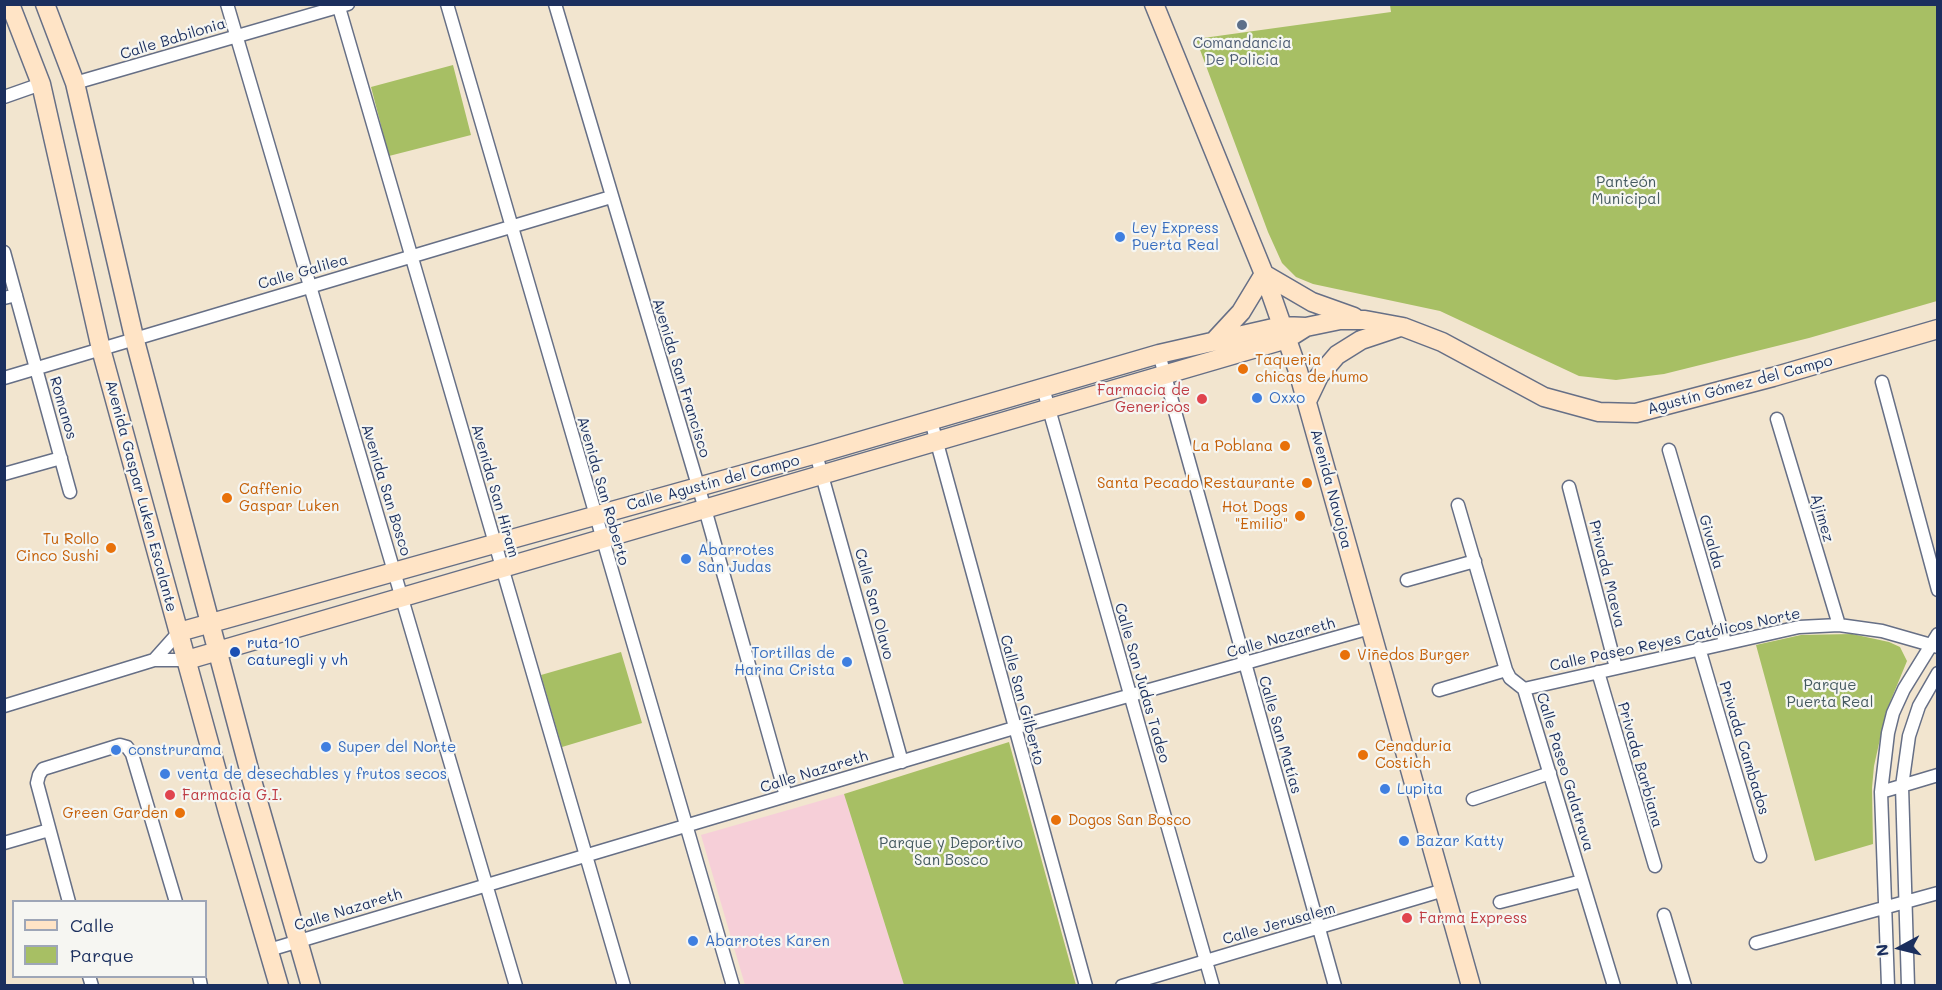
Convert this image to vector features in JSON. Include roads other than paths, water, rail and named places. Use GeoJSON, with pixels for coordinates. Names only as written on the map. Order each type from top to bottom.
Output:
{"type":"FeatureCollection","features":[{"type":"Feature","properties":{"kind":"street","name":"Avenida Gaspar Luken Escalante"},"geometry":{"type":"LineString","coordinates":[[10,4],[41,84],[100,349],[279,986]]}},
{"type":"Feature","properties":{"kind":"street"},"geometry":{"type":"LineString","coordinates":[[45,4],[75,83],[134,338],[217,651],[311,986]]}},
{"type":"Feature","properties":{"kind":"street","name":"Avenida San Bosco"},"geometry":{"type":"LineString","coordinates":[[227,4],[516,986]]}},
{"type":"Feature","properties":{"kind":"street","name":"Avenida San Roberto"},"geometry":{"type":"LineString","coordinates":[[447,4],[733,986]]}},
{"type":"Feature","properties":{"kind":"street","name":"Avenida San Francisco"},"geometry":{"type":"LineString","coordinates":[[555,4],[705,509],[786,796]]}},
{"type":"Feature","properties":{"kind":"street","name":"Avenida Navojoa"},"geometry":{"type":"LineString","coordinates":[[1154,4],[1264,274],[1285,332],[1307,401],[1471,986]]}},
{"type":"Feature","properties":{"kind":"street","name":"Calle Babilonia"},"geometry":{"type":"LineString","coordinates":[[75,83],[342,5]]}},
{"type":"Feature","properties":{"kind":"street","name":"Avenida San Hiram"},"geometry":{"type":"LineString","coordinates":[[342,5],[410,256],[624,986]]}},
{"type":"Feature","properties":{"kind":"street"},"geometry":{"type":"LineString","coordinates":[[4,97],[41,84]]}},
{"type":"Feature","properties":{"kind":"street","name":"Calle Galilea"},"geometry":{"type":"LineString","coordinates":[[4,378],[309,285],[611,197]]}},
{"type":"Feature","properties":{"kind":"street","name":"Romanos"},"geometry":{"type":"LineString","coordinates":[[4,252],[10,296],[36,367],[70,492]]}},
{"type":"Feature","properties":{"kind":"street"},"geometry":{"type":"LineString","coordinates":[[1216,339],[1240,312],[1264,274],[1312,302],[1365,320]]}},
{"type":"Feature","properties":{"kind":"street","name":"Agustín Gómez del Campo"},"geometry":{"type":"LineString","coordinates":[[1285,332],[1340,321],[1365,320],[1402,327],[1442,342],[1544,398],[1599,412],[1635,413],[1773,377],[1938,329]]}},
{"type":"Feature","properties":{"kind":"street"},"geometry":{"type":"LineString","coordinates":[[1307,401],[1319,376],[1337,355],[1361,340],[1402,327]]}},
{"type":"Feature","properties":{"kind":"street","name":"Calle Agustín del Campo"},"geometry":{"type":"LineString","coordinates":[[179,632],[931,422],[1159,354],[1216,339],[1285,332]]}},
{"type":"Feature","properties":{"kind":"street","name":"Calle Agustín del Campo"},"geometry":{"type":"LineString","coordinates":[[4,706],[154,660],[187,660],[705,509],[1165,374],[1285,332]]}},
{"type":"Feature","properties":{"kind":"street","name":"Calle San Matías"},"geometry":{"type":"LineString","coordinates":[[1159,354],[1335,986]]}},
{"type":"Feature","properties":{"kind":"street"},"geometry":{"type":"LineString","coordinates":[[1882,382],[1938,590]]}},
{"type":"Feature","properties":{"kind":"street","name":"Calle San Judas Tadeo"},"geometry":{"type":"LineString","coordinates":[[1043,388],[1213,986]]}},
{"type":"Feature","properties":{"kind":"street","name":"Ajimez"},"geometry":{"type":"LineString","coordinates":[[1777,418],[1839,625]]}},
{"type":"Feature","properties":{"kind":"street","name":"Calle San Gilberto"},"geometry":{"type":"LineString","coordinates":[[931,422],[1086,986]]}},
{"type":"Feature","properties":{"kind":"street","name":"Givalda"},"geometry":{"type":"LineString","coordinates":[[1669,450],[1725,642]]}},
{"type":"Feature","properties":{"kind":"street","name":"Calle San Olavo"},"geometry":{"type":"LineString","coordinates":[[816,454],[902,762]]}},
{"type":"Feature","properties":{"kind":"street"},"geometry":{"type":"LineString","coordinates":[[4,474],[62,458]]}},
{"type":"Feature","properties":{"kind":"street","name":"Privada Maeva"},"geometry":{"type":"LineString","coordinates":[[1569,487],[1616,668]]}},
{"type":"Feature","properties":{"kind":"street","name":"Calle Paseo Galatrava"},"geometry":{"type":"LineString","coordinates":[[1458,505],[1506,670],[1510,678],[1524,689],[1613,985]]}},
{"type":"Feature","properties":{"kind":"street"},"geometry":{"type":"LineString","coordinates":[[1407,580],[1476,561]]}},
{"type":"Feature","properties":{"kind":"street","name":"Calle Paseo Reyes Católicos Norte"},"geometry":{"type":"LineString","coordinates":[[1524,689],[1799,627],[1839,625],[1935,641]]}},
{"type":"Feature","properties":{"kind":"street","name":"Calle Nazareth"},"geometry":{"type":"LineString","coordinates":[[269,950],[1014,728],[1370,628]]}},
{"type":"Feature","properties":{"kind":"street"},"geometry":{"type":"LineString","coordinates":[[154,660],[179,632]]}},
{"type":"Feature","properties":{"kind":"street"},"geometry":{"type":"LineString","coordinates":[[1888,986],[1881,792],[1893,713],[1935,641]]}},
{"type":"Feature","properties":{"kind":"street","name":"Privada Cambados"},"geometry":{"type":"LineString","coordinates":[[1699,648],[1760,856]]}},
{"type":"Feature","properties":{"kind":"street"},"geometry":{"type":"LineString","coordinates":[[1439,690],[1506,670]]}},
{"type":"Feature","properties":{"kind":"street","name":"Privada Barbiana"},"geometry":{"type":"LineString","coordinates":[[1598,672],[1654,866]]}},
{"type":"Feature","properties":{"kind":"street"},"geometry":{"type":"LineString","coordinates":[[1908,986],[1902,786],[1909,736],[1919,706],[1938,673]]}},
{"type":"Feature","properties":{"kind":"street"},"geometry":{"type":"LineString","coordinates":[[68,900],[37,783],[39,775],[43,769],[120,745],[127,747],[132,754],[175,900]]}},
{"type":"Feature","properties":{"kind":"street"},"geometry":{"type":"LineString","coordinates":[[1473,800],[1550,773]]}},
{"type":"Feature","properties":{"kind":"street"},"geometry":{"type":"LineString","coordinates":[[1881,792],[1938,775]]}},
{"type":"Feature","properties":{"kind":"street"},"geometry":{"type":"LineString","coordinates":[[4,843],[49,830]]}},
{"type":"Feature","properties":{"kind":"street"},"geometry":{"type":"LineString","coordinates":[[1500,902],[1582,881]]}},
{"type":"Feature","properties":{"kind":"street","name":"Calle Jerusalem"},"geometry":{"type":"LineString","coordinates":[[1122,986],[1444,890]]}},
{"type":"Feature","properties":{"kind":"street"},"geometry":{"type":"LineString","coordinates":[[1756,943],[1938,893]]}},
{"type":"Feature","properties":{"kind":"street"},"geometry":{"type":"LineString","coordinates":[[1664,915],[1685,986]]}},
{"type":"Feature","properties":{"kind":"place","name":"Comandancia De Policia"},"geometry":{"type":"Point","coordinates":[1242,25]}},
{"type":"Feature","properties":{"kind":"place","name":"Ley Express Puerta Real"},"geometry":{"type":"Point","coordinates":[1120,237]}},
{"type":"Feature","properties":{"kind":"place","name":"Taqueria chicas de humo"},"geometry":{"type":"Point","coordinates":[1243,369]}},
{"type":"Feature","properties":{"kind":"place","name":"Oxxo"},"geometry":{"type":"Point","coordinates":[1257,398]}},
{"type":"Feature","properties":{"kind":"place","name":"Farmacia de Genericos"},"geometry":{"type":"Point","coordinates":[1202,399]}},
{"type":"Feature","properties":{"kind":"place","name":"La Poblana"},"geometry":{"type":"Point","coordinates":[1285,446]}},
{"type":"Feature","properties":{"kind":"place","name":"Santa Pecado Restaurante"},"geometry":{"type":"Point","coordinates":[1307,483]}},
{"type":"Feature","properties":{"kind":"place","name":"Caffenio Gaspar Luken"},"geometry":{"type":"Point","coordinates":[227,498]}},
{"type":"Feature","properties":{"kind":"place","name":"Hot Dogs \"Emilio\""},"geometry":{"type":"Point","coordinates":[1300,516]}},
{"type":"Feature","properties":{"kind":"place","name":"Tu Rollo Cinco Sushi"},"geometry":{"type":"Point","coordinates":[111,548]}},
{"type":"Feature","properties":{"kind":"place","name":"Abarrotes San Judas"},"geometry":{"type":"Point","coordinates":[686,559]}},
{"type":"Feature","properties":{"kind":"place","name":"ruta 10 caturegli y vh"},"geometry":{"type":"Point","coordinates":[235,652]}},
{"type":"Feature","properties":{"kind":"place","name":"Viñedos Burger"},"geometry":{"type":"Point","coordinates":[1345,655]}},
{"type":"Feature","properties":{"kind":"place","name":"Tortillas de Harina Crista"},"geometry":{"type":"Point","coordinates":[847,662]}},
{"type":"Feature","properties":{"kind":"place","name":"Super del Norte"},"geometry":{"type":"Point","coordinates":[326,747]}},
{"type":"Feature","properties":{"kind":"place","name":"construrama"},"geometry":{"type":"Point","coordinates":[116,750]}},
{"type":"Feature","properties":{"kind":"place","name":"Cenaduria Costich"},"geometry":{"type":"Point","coordinates":[1363,755]}},
{"type":"Feature","properties":{"kind":"place","name":"venta de desechables y frutos secos"},"geometry":{"type":"Point","coordinates":[165,774]}},
{"type":"Feature","properties":{"kind":"place","name":"Lupita"},"geometry":{"type":"Point","coordinates":[1385,789]}},
{"type":"Feature","properties":{"kind":"place","name":"Farmacia G.I."},"geometry":{"type":"Point","coordinates":[170,795]}},
{"type":"Feature","properties":{"kind":"place","name":"Green Garden"},"geometry":{"type":"Point","coordinates":[180,813]}},
{"type":"Feature","properties":{"kind":"place","name":"Dogos San Bosco"},"geometry":{"type":"Point","coordinates":[1056,820]}},
{"type":"Feature","properties":{"kind":"place","name":"Bazar Katty"},"geometry":{"type":"Point","coordinates":[1404,841]}},
{"type":"Feature","properties":{"kind":"place","name":"Farma Express"},"geometry":{"type":"Point","coordinates":[1407,918]}},
{"type":"Feature","properties":{"kind":"place","name":"Abarrotes Karen"},"geometry":{"type":"Point","coordinates":[693,941]}},
{"type":"Feature","properties":{"kind":"park label","name":"Panteón Municipal"},"geometry":{"type":"Point","coordinates":[1626,190]}},
{"type":"Feature","properties":{"kind":"park label","name":"Parque Puerta Real"},"geometry":{"type":"Point","coordinates":[1830,694]}},
{"type":"Feature","properties":{"kind":"park label","name":"Parque y Deportivo San Bosco"},"geometry":{"type":"Point","coordinates":[951,852]}}]}
